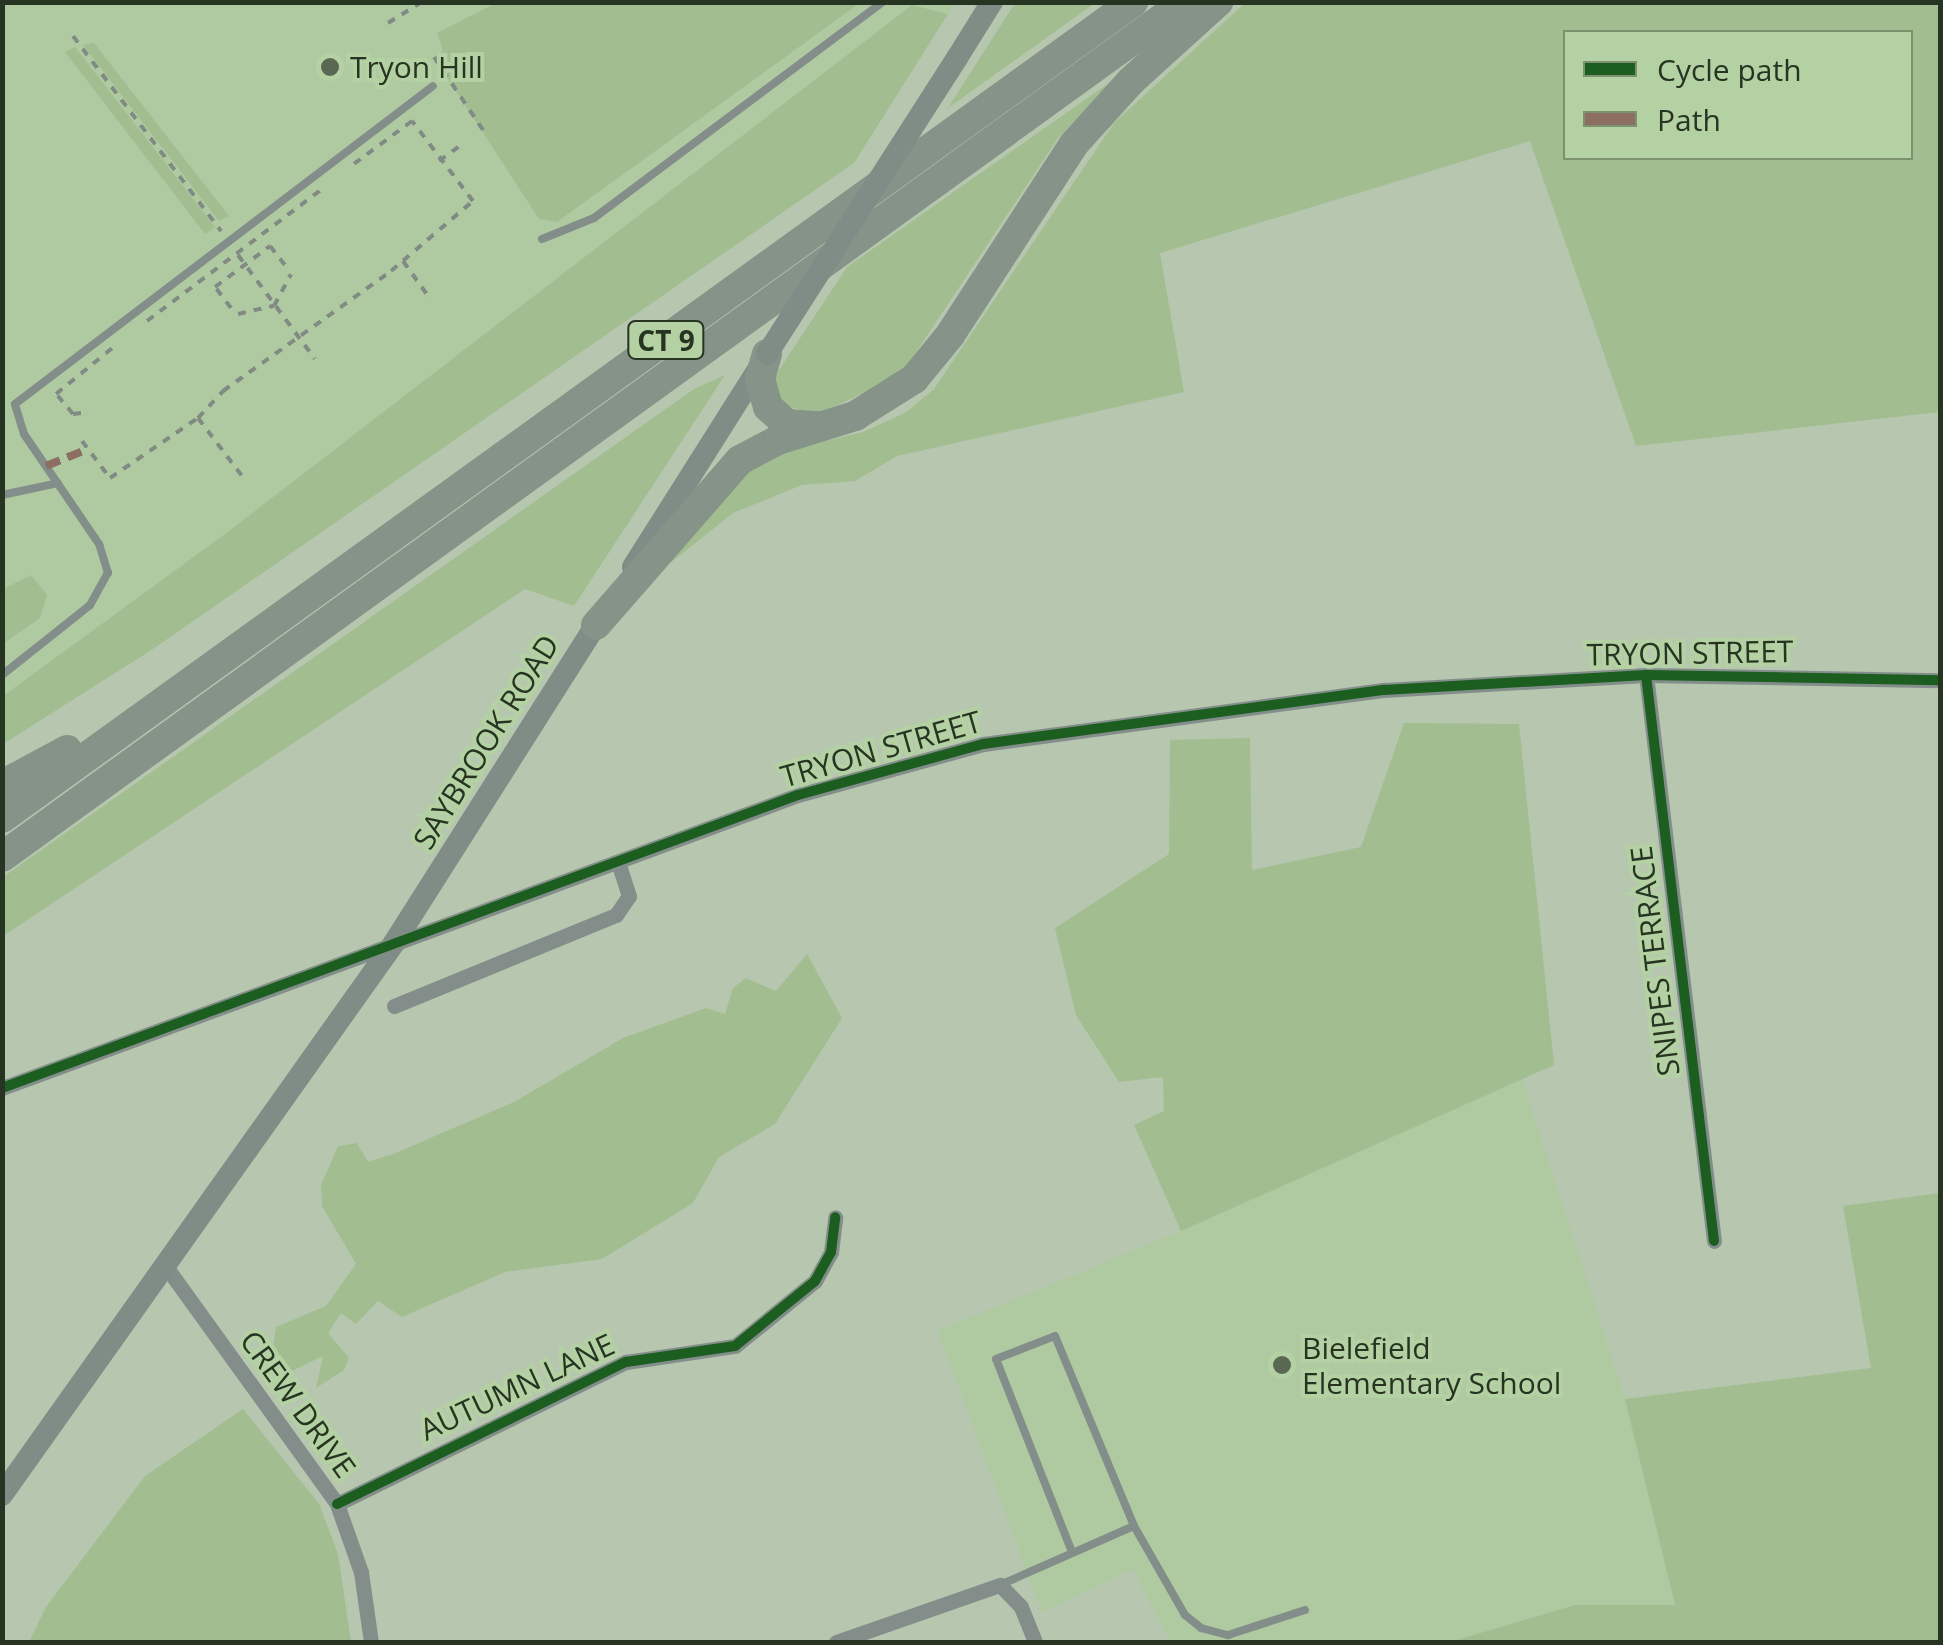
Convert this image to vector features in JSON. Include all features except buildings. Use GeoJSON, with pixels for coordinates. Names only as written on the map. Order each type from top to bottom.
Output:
{"type":"FeatureCollection","features":[{"type":"Feature","properties":{"kind":"highway","name":"CT 9"},"geometry":{"type":"LineString","coordinates":[[2,818],[1133,2]]}},
{"type":"Feature","properties":{"kind":"highway","name":"CT 9"},"geometry":{"type":"LineString","coordinates":[[2,857],[1184,2]]}},
{"type":"Feature","properties":{"kind":"highway"},"geometry":{"type":"LineString","coordinates":[[596,625],[740,460],[895,395],[933,358],[1074,144],[1131,81],[1218,2]]}},
{"type":"Feature","properties":{"kind":"highway"},"geometry":{"type":"LineString","coordinates":[[767,354],[762,393],[777,418],[800,427],[832,424]]}},
{"type":"Feature","properties":{"kind":"highway"},"geometry":{"type":"LineString","coordinates":[[2,785],[306,600]]}},
{"type":"Feature","properties":{"kind":"main road","name":"SAYBROOK ROAD"},"geometry":{"type":"LineString","coordinates":[[2,1495],[394,944],[992,2]]}},
{"type":"Feature","properties":{"kind":"street","name":"TRYON STREET"},"geometry":{"type":"LineString","coordinates":[[2,1088],[804,794],[983,744],[1384,690],[1646,675],[1940,680]]}},
{"type":"Feature","properties":{"kind":"street","name":"SNIPES TERRACE"},"geometry":{"type":"LineString","coordinates":[[1646,675],[1714,1242]]}},
{"type":"Feature","properties":{"kind":"street"},"geometry":{"type":"LineString","coordinates":[[394,1006],[616,915],[630,896],[618,862]]}},
{"type":"Feature","properties":{"kind":"street","name":"AUTUMN LANE"},"geometry":{"type":"LineString","coordinates":[[337,1504],[626,1362],[735,1346],[816,1282],[831,1252],[835,1217]]}},
{"type":"Feature","properties":{"kind":"street","name":"CREW DRIVE"},"geometry":{"type":"LineString","coordinates":[[167,1268],[337,1504],[361,1572],[371,1642]]}},
{"type":"Feature","properties":{"kind":"street"},"geometry":{"type":"LineString","coordinates":[[836,1642],[1000,1585],[1021,1607],[1035,1642]]}},
{"type":"Feature","properties":{"kind":"lane"},"geometry":{"type":"LineString","coordinates":[[542,239],[594,218],[883,2]]}},
{"type":"Feature","properties":{"kind":"lane"},"geometry":{"type":"LineString","coordinates":[[2,675],[105,585],[100,544],[24,434],[15,404],[432,86]]}},
{"type":"Feature","properties":{"kind":"lane"},"geometry":{"type":"LineString","coordinates":[[2,496],[58,483]]}},
{"type":"Feature","properties":{"kind":"lane"},"geometry":{"type":"LineString","coordinates":[[1072,1552],[996,1359],[1055,1336],[1134,1526],[1185,1615],[1201,1628],[1237,1634],[1304,1610]]}},
{"type":"Feature","properties":{"kind":"lane"},"geometry":{"type":"LineString","coordinates":[[1000,1585],[1134,1526]]}},
{"type":"Feature","properties":{"kind":"path"},"geometry":{"type":"LineString","coordinates":[[388,23],[420,2]]}},
{"type":"Feature","properties":{"kind":"path"},"geometry":{"type":"LineString","coordinates":[[73,36],[315,360]]}},
{"type":"Feature","properties":{"kind":"path"},"geometry":{"type":"LineString","coordinates":[[434,57],[485,133]]}},
{"type":"Feature","properties":{"kind":"path"},"geometry":{"type":"LineString","coordinates":[[82,441],[110,478],[198,418],[297,336],[403,261],[473,201],[412,122],[356,165],[341,167]]}},
{"type":"Feature","properties":{"kind":"path"},"geometry":{"type":"LineString","coordinates":[[440,160],[458,147]]}},
{"type":"Feature","properties":{"kind":"path"},"geometry":{"type":"LineString","coordinates":[[137,324],[155,319],[319,195],[325,179]]}},
{"type":"Feature","properties":{"kind":"path"},"geometry":{"type":"LineString","coordinates":[[230,308],[215,287],[270,246],[289,271],[274,306]]}},
{"type":"Feature","properties":{"kind":"path"},"geometry":{"type":"LineString","coordinates":[[403,261],[431,300]]}},
{"type":"Feature","properties":{"kind":"path"},"geometry":{"type":"LineString","coordinates":[[238,314],[274,306]]}},
{"type":"Feature","properties":{"kind":"path"},"geometry":{"type":"LineString","coordinates":[[81,414],[73,414],[56,394],[114,350],[121,337]]}},
{"type":"Feature","properties":{"kind":"path"},"geometry":{"type":"LineString","coordinates":[[198,418],[245,480]]}},
{"type":"Feature","properties":{"kind":"shaded area"},"geometry":{"type":"Polygon","coordinates":[[[3,3],[956,3],[948,14],[912,6],[225,534],[3,696],[3,644],[40,618],[31,575],[3,589],[3,3]]]}},
{"type":"Feature","properties":{"kind":"shaded area"},"geometry":{"type":"Polygon","coordinates":[[[496,3],[860,3],[557,222],[539,219],[434,57],[443,51],[437,33],[496,3]]]}},
{"type":"Feature","properties":{"kind":"shaded area"},"geometry":{"type":"Polygon","coordinates":[[[1015,3],[1095,3],[948,108],[999,28],[1015,3]]]}},
{"type":"Feature","properties":{"kind":"shaded area"},"geometry":{"type":"Polygon","coordinates":[[[1245,3],[1940,3],[1940,412],[1636,446],[1530,141],[1160,253],[1184,392],[897,456],[855,481],[802,485],[733,513],[669,564],[727,484],[783,451],[863,432],[905,413],[934,389],[1114,123],[1245,3]]]}},
{"type":"Feature","properties":{"kind":"shaded area"},"geometry":{"type":"Polygon","coordinates":[[[912,5],[948,14],[854,163],[150,651],[3,744],[3,696],[225,534],[912,5]]]}},
{"type":"Feature","properties":{"kind":"shaded area"},"geometry":{"type":"Polygon","coordinates":[[[94,43],[229,216],[219,221],[83,45],[94,43]]]}},
{"type":"Feature","properties":{"kind":"shaded area"},"geometry":{"type":"Polygon","coordinates":[[[75,47],[215,227],[205,234],[65,52],[75,47]]]}},
{"type":"Feature","properties":{"kind":"shaded area"},"geometry":{"type":"Polygon","coordinates":[[[1116,78],[1058,138],[901,375],[817,415],[781,404],[774,386],[777,373],[847,267],[1116,78]]]}},
{"type":"Feature","properties":{"kind":"shaded area"},"geometry":{"type":"Polygon","coordinates":[[[725,375],[574,606],[525,589],[3,936],[3,877],[694,389],[725,375]]]}},
{"type":"Feature","properties":{"kind":"shaded area"},"geometry":{"type":"Polygon","coordinates":[[[31,575],[47,595],[40,618],[3,644],[3,589],[31,575]]]}},
{"type":"Feature","properties":{"kind":"shaded area"},"geometry":{"type":"Polygon","coordinates":[[[1404,723],[1519,724],[1554,1065],[1181,1231],[1134,1125],[1164,1111],[1163,1077],[1119,1082],[1076,1015],[1055,928],[1169,854],[1170,740],[1250,738],[1252,870],[1361,847],[1404,723]]]}},
{"type":"Feature","properties":{"kind":"shaded area"},"geometry":{"type":"Polygon","coordinates":[[[807,954],[842,1018],[775,1124],[719,1157],[693,1203],[602,1259],[505,1272],[402,1317],[378,1301],[356,1324],[341,1313],[328,1333],[349,1358],[344,1370],[316,1388],[323,1356],[292,1371],[273,1347],[276,1327],[326,1306],[356,1264],[322,1206],[321,1185],[338,1146],[357,1143],[368,1162],[393,1154],[514,1102],[623,1038],[706,1008],[725,1014],[733,988],[746,978],[776,991],[807,954]]]}},
{"type":"Feature","properties":{"kind":"shaded area","name":"Bielefield Elementary School"},"geometry":{"type":"Polygon","coordinates":[[[1521,1076],[1625,1399],[1675,1606],[1575,1605],[1450,1642],[1170,1642],[1133,1569],[1042,1612],[938,1331],[1181,1231],[1521,1076]]]}},
{"type":"Feature","properties":{"kind":"shaded area"},"geometry":{"type":"Polygon","coordinates":[[[1940,1193],[1940,1642],[1450,1642],[1575,1605],[1675,1605],[1625,1399],[1871,1368],[1843,1206],[1940,1193]]]}},
{"type":"Feature","properties":{"kind":"shaded area"},"geometry":{"type":"Polygon","coordinates":[[[243,1409],[319,1504],[338,1554],[351,1642],[29,1642],[46,1607],[145,1476],[243,1409]]]}},
{"type":"Feature","properties":{"kind":"marked path"},"geometry":{"type":"LineString","coordinates":[[46,466],[88,449]]}},
{"type":"Feature","properties":{"kind":"cycle path"},"geometry":{"type":"LineString","coordinates":[[1646,675],[1714,1241]]}},
{"type":"Feature","properties":{"kind":"cycle path"},"geometry":{"type":"LineString","coordinates":[[2,1088],[798,795],[983,744],[1384,690],[1646,675],[1940,680]]}},
{"type":"Feature","properties":{"kind":"cycle path"},"geometry":{"type":"LineString","coordinates":[[337,1504],[626,1362],[735,1346],[815,1281],[831,1252],[835,1217]]}},
{"type":"Feature","properties":{"kind":"place","name":"Tryon Hill"},"geometry":{"type":"Point","coordinates":[330,67]}},
{"type":"Feature","properties":{"kind":"place","name":"Bielefield Elementary School"},"geometry":{"type":"Point","coordinates":[1282,1365]}}]}
